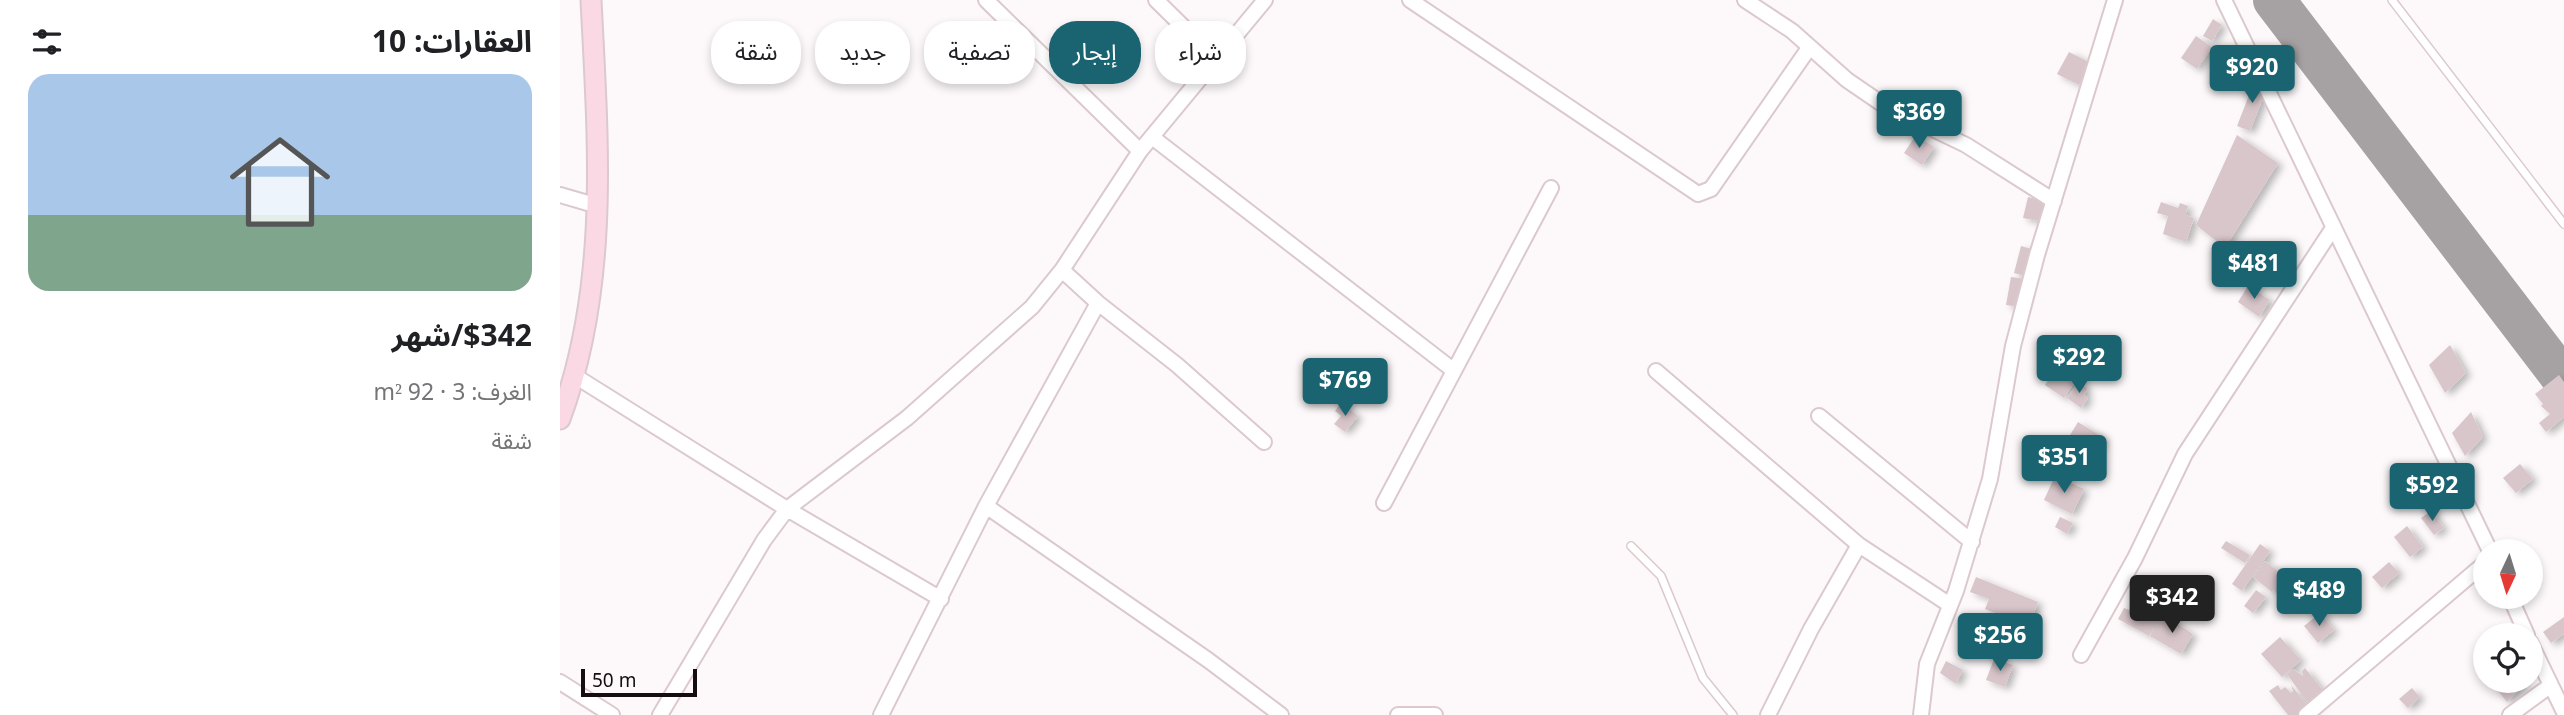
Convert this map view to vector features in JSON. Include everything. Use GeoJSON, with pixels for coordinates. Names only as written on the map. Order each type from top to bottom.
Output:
{"type":"FeatureCollection","features":[{"type":"Feature","properties":{"kind":"main road"},"geometry":{"type":"LineString","coordinates":[[560,419],[575,376],[590,309],[598,205],[591,0]]}},
{"type":"Feature","properties":{"kind":"street"},"geometry":{"type":"LineString","coordinates":[[986,0],[1140,151]]}},
{"type":"Feature","properties":{"kind":"street"},"geometry":{"type":"LineString","coordinates":[[1156,0],[1177,21]]}},
{"type":"Feature","properties":{"kind":"street"},"geometry":{"type":"LineString","coordinates":[[1410,0],[1698,194],[1711,189],[1809,48]]}},
{"type":"Feature","properties":{"kind":"street"},"geometry":{"type":"LineString","coordinates":[[1745,0],[1792,31],[1847,80],[1885,106],[1966,145],[2054,201]]}},
{"type":"Feature","properties":{"kind":"street"},"geometry":{"type":"LineString","coordinates":[[1921,715],[1927,664],[1972,542],[1990,479],[2013,346],[2115,0]]}},
{"type":"Feature","properties":{"kind":"street"},"geometry":{"type":"LineString","coordinates":[[2224,0],[2484,539]]}},
{"type":"Feature","properties":{"kind":"street"},"geometry":{"type":"LineString","coordinates":[[1246,22],[1263,1]]}},
{"type":"Feature","properties":{"kind":"street"},"geometry":{"type":"LineString","coordinates":[[660,715],[764,540],[786,509],[907,418],[989,348],[1031,307],[1062,270],[1140,151],[1195,84]]}},
{"type":"Feature","properties":{"kind":"street"},"geometry":{"type":"LineString","coordinates":[[1152,137],[1453,370]]}},
{"type":"Feature","properties":{"kind":"street"},"geometry":{"type":"LineString","coordinates":[[1384,503],[1550,188]]}},
{"type":"Feature","properties":{"kind":"street"},"geometry":{"type":"LineString","coordinates":[[560,195],[598,205]]}},
{"type":"Feature","properties":{"kind":"street"},"geometry":{"type":"LineString","coordinates":[[2081,655],[2136,558],[2185,454],[2333,228]]}},
{"type":"Feature","properties":{"kind":"street"},"geometry":{"type":"LineString","coordinates":[[1062,270],[1098,303],[1177,365],[1264,442]]}},
{"type":"Feature","properties":{"kind":"street"},"geometry":{"type":"LineString","coordinates":[[881,715],[986,506],[1098,303]]}},
{"type":"Feature","properties":{"kind":"street"},"geometry":{"type":"LineString","coordinates":[[1656,372],[1859,545],[1950,606]]}},
{"type":"Feature","properties":{"kind":"street"},"geometry":{"type":"LineString","coordinates":[[575,376],[786,509],[941,599]]}},
{"type":"Feature","properties":{"kind":"street"},"geometry":{"type":"LineString","coordinates":[[1819,415],[1972,542]]}},
{"type":"Feature","properties":{"kind":"street"},"geometry":{"type":"LineString","coordinates":[[986,506],[1208,660],[1281,715]]}},
{"type":"Feature","properties":{"kind":"street"},"geometry":{"type":"LineString","coordinates":[[1768,715],[1811,629],[1859,545]]}},
{"type":"Feature","properties":{"kind":"street"},"geometry":{"type":"LineString","coordinates":[[2306,715],[2473,573]]}},
{"type":"Feature","properties":{"kind":"street"},"geometry":{"type":"LineString","coordinates":[[2543,669],[2564,712]]}},
{"type":"Feature","properties":{"kind":"street"},"geometry":{"type":"LineString","coordinates":[[560,682],[612,715]]}},
{"type":"Feature","properties":{"kind":"street"},"geometry":{"type":"LineString","coordinates":[[2510,715],[2551,685]]}},
{"type":"Feature","properties":{"kind":"street"},"geometry":{"type":"LineString","coordinates":[[1398,715],[1435,715]]}},
{"type":"Feature","properties":{"kind":"lane"},"geometry":{"type":"LineString","coordinates":[[2392,0],[2564,224]]}},
{"type":"Feature","properties":{"kind":"lane"},"geometry":{"type":"LineString","coordinates":[[1631,546],[1661,576],[1703,678],[1733,715]]}},
{"type":"Feature","properties":{"kind":"building"},"geometry":{"type":"Polygon","coordinates":[[[2213,19],[2222,25],[2212,41],[2203,36],[2213,19]]]}},
{"type":"Feature","properties":{"kind":"building"},"geometry":{"type":"Polygon","coordinates":[[[2196,36],[2212,47],[2197,69],[2181,58],[2196,36]]]}},
{"type":"Feature","properties":{"kind":"building"},"geometry":{"type":"Polygon","coordinates":[[[2069,52],[2091,63],[2079,85],[2057,74],[2069,52]]]}},
{"type":"Feature","properties":{"kind":"building"},"geometry":{"type":"Polygon","coordinates":[[[2255,80],[2268,85],[2250,131],[2237,126],[2255,80]]]}},
{"type":"Feature","properties":{"kind":"building"},"geometry":{"type":"Polygon","coordinates":[[[1916,135],[1934,147],[1922,165],[1904,153],[1916,135]]]}},
{"type":"Feature","properties":{"kind":"building"},"geometry":{"type":"Polygon","coordinates":[[[2237,135],[2278,163],[2225,248],[2196,225],[2237,135]]]}},
{"type":"Feature","properties":{"kind":"building"},"geometry":{"type":"Polygon","coordinates":[[[2028,197],[2049,202],[2044,222],[2023,218],[2028,197]]]}},
{"type":"Feature","properties":{"kind":"building"},"geometry":{"type":"Polygon","coordinates":[[[2161,202],[2178,208],[2180,203],[2188,206],[2185,215],[2194,218],[2186,242],[2163,234],[2168,216],[2157,213],[2161,202]]]}},
{"type":"Feature","properties":{"kind":"building"},"geometry":{"type":"Polygon","coordinates":[[[2021,246],[2035,250],[2028,277],[2014,273],[2021,246]]]}},
{"type":"Feature","properties":{"kind":"building"},"geometry":{"type":"Polygon","coordinates":[[[2011,277],[2026,279],[2020,307],[2006,305],[2011,277]]]}},
{"type":"Feature","properties":{"kind":"building"},"geometry":{"type":"Polygon","coordinates":[[[2248,286],[2270,300],[2259,317],[2238,302],[2248,286]]]}},
{"type":"Feature","properties":{"kind":"building"},"geometry":{"type":"Polygon","coordinates":[[[2450,345],[2466,373],[2445,393],[2429,365],[2450,345]]]}},
{"type":"Feature","properties":{"kind":"building"},"geometry":{"type":"Polygon","coordinates":[[[2055,361],[2078,377],[2064,398],[2045,385],[2051,376],[2047,374],[2055,361]]]}},
{"type":"Feature","properties":{"kind":"building"},"geometry":{"type":"Polygon","coordinates":[[[2559,375],[2564,382],[2564,417],[2546,432],[2539,423],[2550,414],[2541,406],[2543,404],[2535,394],[2559,375]]]}},
{"type":"Feature","properties":{"kind":"building"},"geometry":{"type":"Polygon","coordinates":[[[2079,382],[2088,389],[2084,394],[2088,398],[2081,408],[2067,398],[2079,382]]]}},
{"type":"Feature","properties":{"kind":"building"},"geometry":{"type":"Polygon","coordinates":[[[1341,403],[1358,416],[1345,432],[1334,424],[1341,416],[1335,411],[1341,403]]]}},
{"type":"Feature","properties":{"kind":"building"},"geometry":{"type":"Polygon","coordinates":[[[2471,412],[2483,437],[2465,456],[2452,433],[2471,412]]]}},
{"type":"Feature","properties":{"kind":"building"},"geometry":{"type":"Polygon","coordinates":[[[2078,422],[2104,438],[2089,461],[2064,445],[2078,422]]]}},
{"type":"Feature","properties":{"kind":"building"},"geometry":{"type":"Polygon","coordinates":[[[2520,464],[2533,479],[2516,493],[2503,478],[2520,464]]]}},
{"type":"Feature","properties":{"kind":"building"},"geometry":{"type":"Polygon","coordinates":[[[2055,476],[2084,489],[2072,514],[2044,500],[2055,476]]]}},
{"type":"Feature","properties":{"kind":"building"},"geometry":{"type":"Polygon","coordinates":[[[2431,511],[2444,528],[2434,535],[2421,518],[2431,511]]]}},
{"type":"Feature","properties":{"kind":"building"},"geometry":{"type":"Polygon","coordinates":[[[2060,517],[2073,523],[2067,534],[2055,527],[2060,517]]]}},
{"type":"Feature","properties":{"kind":"building"},"geometry":{"type":"Polygon","coordinates":[[[2407,526],[2423,547],[2410,557],[2394,537],[2407,526]]]}},
{"type":"Feature","properties":{"kind":"building"},"geometry":{"type":"Polygon","coordinates":[[[2226,541],[2250,555],[2245,563],[2221,548],[2226,541]]]}},
{"type":"Feature","properties":{"kind":"building"},"geometry":{"type":"Polygon","coordinates":[[[2260,544],[2270,551],[2242,591],[2232,584],[2260,544]]]}},
{"type":"Feature","properties":{"kind":"building"},"geometry":{"type":"Polygon","coordinates":[[[2265,561],[2284,576],[2272,592],[2253,577],[2265,561]]]}},
{"type":"Feature","properties":{"kind":"building"},"geometry":{"type":"Polygon","coordinates":[[[2389,562],[2399,573],[2382,588],[2372,577],[2389,562]]]}},
{"type":"Feature","properties":{"kind":"building"},"geometry":{"type":"Polygon","coordinates":[[[1976,577],[2038,602],[2029,626],[1985,609],[1989,599],[1970,592],[1976,577]]]}},
{"type":"Feature","properties":{"kind":"building"},"geometry":{"type":"Polygon","coordinates":[[[2256,590],[2266,597],[2253,613],[2244,606],[2256,590]]]}},
{"type":"Feature","properties":{"kind":"building"},"geometry":{"type":"Polygon","coordinates":[[[2145,593],[2158,601],[2153,608],[2159,611],[2161,607],[2168,611],[2166,615],[2162,612],[2149,636],[2118,619],[2124,608],[2129,610],[2136,598],[2141,600],[2145,593]]]}},
{"type":"Feature","properties":{"kind":"building"},"geometry":{"type":"Polygon","coordinates":[[[2320,613],[2334,630],[2318,643],[2304,626],[2320,613]]]}},
{"type":"Feature","properties":{"kind":"building"},"geometry":{"type":"Polygon","coordinates":[[[2163,615],[2193,634],[2181,654],[2150,636],[2163,615]]]}},
{"type":"Feature","properties":{"kind":"building"},"geometry":{"type":"Polygon","coordinates":[[[2564,617],[2564,634],[2551,643],[2543,632],[2564,617]]]}},
{"type":"Feature","properties":{"kind":"building"},"geometry":{"type":"Polygon","coordinates":[[[2280,637],[2301,660],[2282,677],[2261,654],[2280,637]]]}},
{"type":"Feature","properties":{"kind":"building"},"geometry":{"type":"Polygon","coordinates":[[[1994,659],[2013,665],[2005,687],[1986,680],[1994,659]]]}},
{"type":"Feature","properties":{"kind":"building"},"geometry":{"type":"Polygon","coordinates":[[[1946,661],[1963,670],[1956,684],[1940,673],[1946,661]]]}},
{"type":"Feature","properties":{"kind":"building"},"geometry":{"type":"Polygon","coordinates":[[[2305,668],[2326,694],[2312,709],[2287,674],[2293,669],[2303,676],[2302,671],[2305,668]]]}},
{"type":"Feature","properties":{"kind":"building"},"geometry":{"type":"Polygon","coordinates":[[[2278,685],[2281,690],[2285,687],[2291,693],[2291,685],[2312,711],[2306,715],[2288,715],[2269,691],[2278,685]]]}},
{"type":"Feature","properties":{"kind":"building"},"geometry":{"type":"Polygon","coordinates":[[[2412,688],[2420,697],[2408,708],[2399,699],[2412,688]]]}},
{"type":"Feature","properties":{"kind":"building"},"geometry":{"type":"Polygon","coordinates":[[[2500,693],[2516,693],[2507,702],[2500,693]]]}},
{"type":"Feature","properties":{"kind":"taxiway"},"geometry":{"type":"LineString","coordinates":[[2274,0],[2564,380]]}}]}
